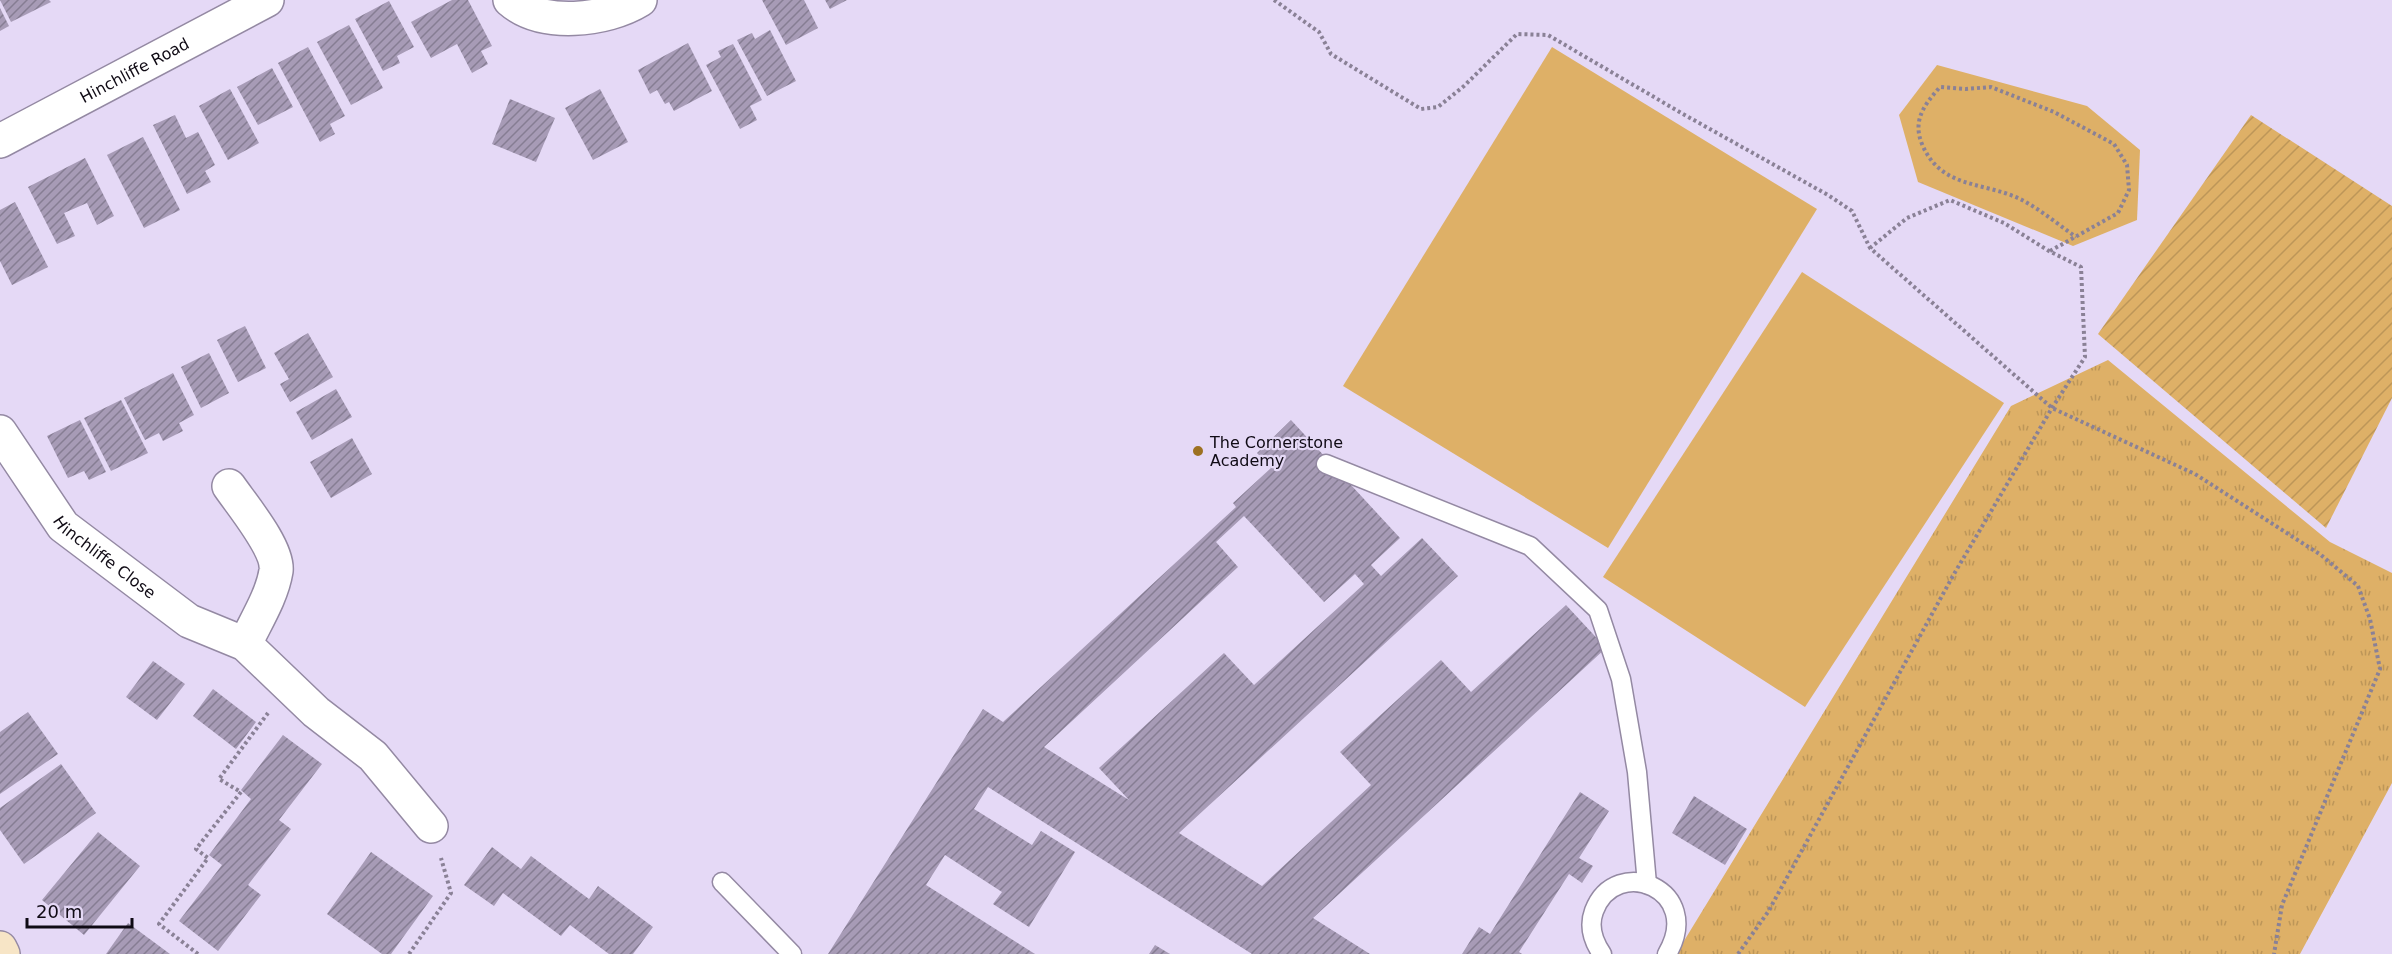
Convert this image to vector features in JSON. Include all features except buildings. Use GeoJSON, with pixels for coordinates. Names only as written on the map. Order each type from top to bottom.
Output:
{"type":"FeatureCollection","features":[{"type":"Feature","properties":{"kind":"main road"},"geometry":{"type":"LineString","coordinates":[[0,948],[3,954]]}},
{"type":"Feature","properties":{"kind":"street","name":"Hinchliffe Road"},"geometry":{"type":"LineString","coordinates":[[0,141],[267,0]]}},
{"type":"Feature","properties":{"kind":"street"},"geometry":{"type":"LineString","coordinates":[[510,0],[532,14],[578,18],[599,16],[640,0]]}},
{"type":"Feature","properties":{"kind":"street","name":"Hinchliffe Close"},"geometry":{"type":"LineString","coordinates":[[0,432],[63,526],[189,621],[245,644],[316,712],[373,756],[431,826]]}},
{"type":"Feature","properties":{"kind":"street"},"geometry":{"type":"LineString","coordinates":[[229,486],[272,550],[277,569],[268,598],[245,644]]}},
{"type":"Feature","properties":{"kind":"lane"},"geometry":{"type":"LineString","coordinates":[[1326,464],[1530,546],[1598,610],[1623,690],[1637,772],[1647,884]]}},
{"type":"Feature","properties":{"kind":"lane"},"geometry":{"type":"LineString","coordinates":[[722,882],[792,954]]}},
{"type":"Feature","properties":{"kind":"lane"},"geometry":{"type":"LineString","coordinates":[[1602,954],[1595,944],[1591,930],[1592,916],[1597,903],[1606,892],[1618,885],[1633,882],[1647,884],[1660,890],[1670,901],[1676,914],[1677,928],[1674,942],[1667,954]]}},
{"type":"Feature","properties":{"kind":"path"},"geometry":{"type":"LineString","coordinates":[[1274,0],[1319,32],[1331,54],[1421,109],[1438,107],[1464,86],[1517,34],[1548,34],[1852,211],[1870,249],[2052,408],[2195,474],[2321,555],[2358,586],[2370,619],[2380,669],[2282,905],[2274,954]]}},
{"type":"Feature","properties":{"kind":"path"},"geometry":{"type":"LineString","coordinates":[[2049,251],[2076,237],[2118,213],[2129,190],[2127,165],[2114,144],[2054,112],[1991,87],[1966,90],[1940,87],[1922,108],[1918,135],[1928,158],[1944,174],[2022,200],[2076,237]]}},
{"type":"Feature","properties":{"kind":"path"},"geometry":{"type":"LineString","coordinates":[[1738,954],[1768,912],[1954,574],[2052,408],[2085,357],[2081,267],[2049,251],[2004,223],[1950,200],[1907,218],[1870,249]]}},
{"type":"Feature","properties":{"kind":"path"},"geometry":{"type":"LineString","coordinates":[[198,954],[159,924],[208,858],[196,849],[241,792],[219,779],[288,686]]}},
{"type":"Feature","properties":{"kind":"path"},"geometry":{"type":"LineString","coordinates":[[409,954],[451,893],[431,826]]}},
{"type":"Feature","properties":{"kind":"green space"},"geometry":{"type":"Polygon","coordinates":[[[1552,47],[1817,209],[1608,548],[1343,386],[1552,47]]]}},
{"type":"Feature","properties":{"kind":"green space"},"geometry":{"type":"Polygon","coordinates":[[[1937,65],[2087,106],[2140,150],[2137,220],[2073,246],[1918,182],[1899,115],[1937,65]]]}},
{"type":"Feature","properties":{"kind":"green space"},"geometry":{"type":"Polygon","coordinates":[[[2251,115],[2392,206],[2392,398],[2326,528],[2098,334],[2251,115]]]}},
{"type":"Feature","properties":{"kind":"green space"},"geometry":{"type":"Polygon","coordinates":[[[1802,272],[2004,403],[1805,707],[1603,577],[1802,272]]]}},
{"type":"Feature","properties":{"kind":"green space"},"geometry":{"type":"Polygon","coordinates":[[[2108,360],[2330,542],[2392,573],[2392,783],[2300,954],[1676,954],[2011,406],[2108,360]]]}},
{"type":"Feature","properties":{"kind":"place","name":"The Cornerstone Academy"},"geometry":{"type":"Point","coordinates":[1198,451]}}]}
